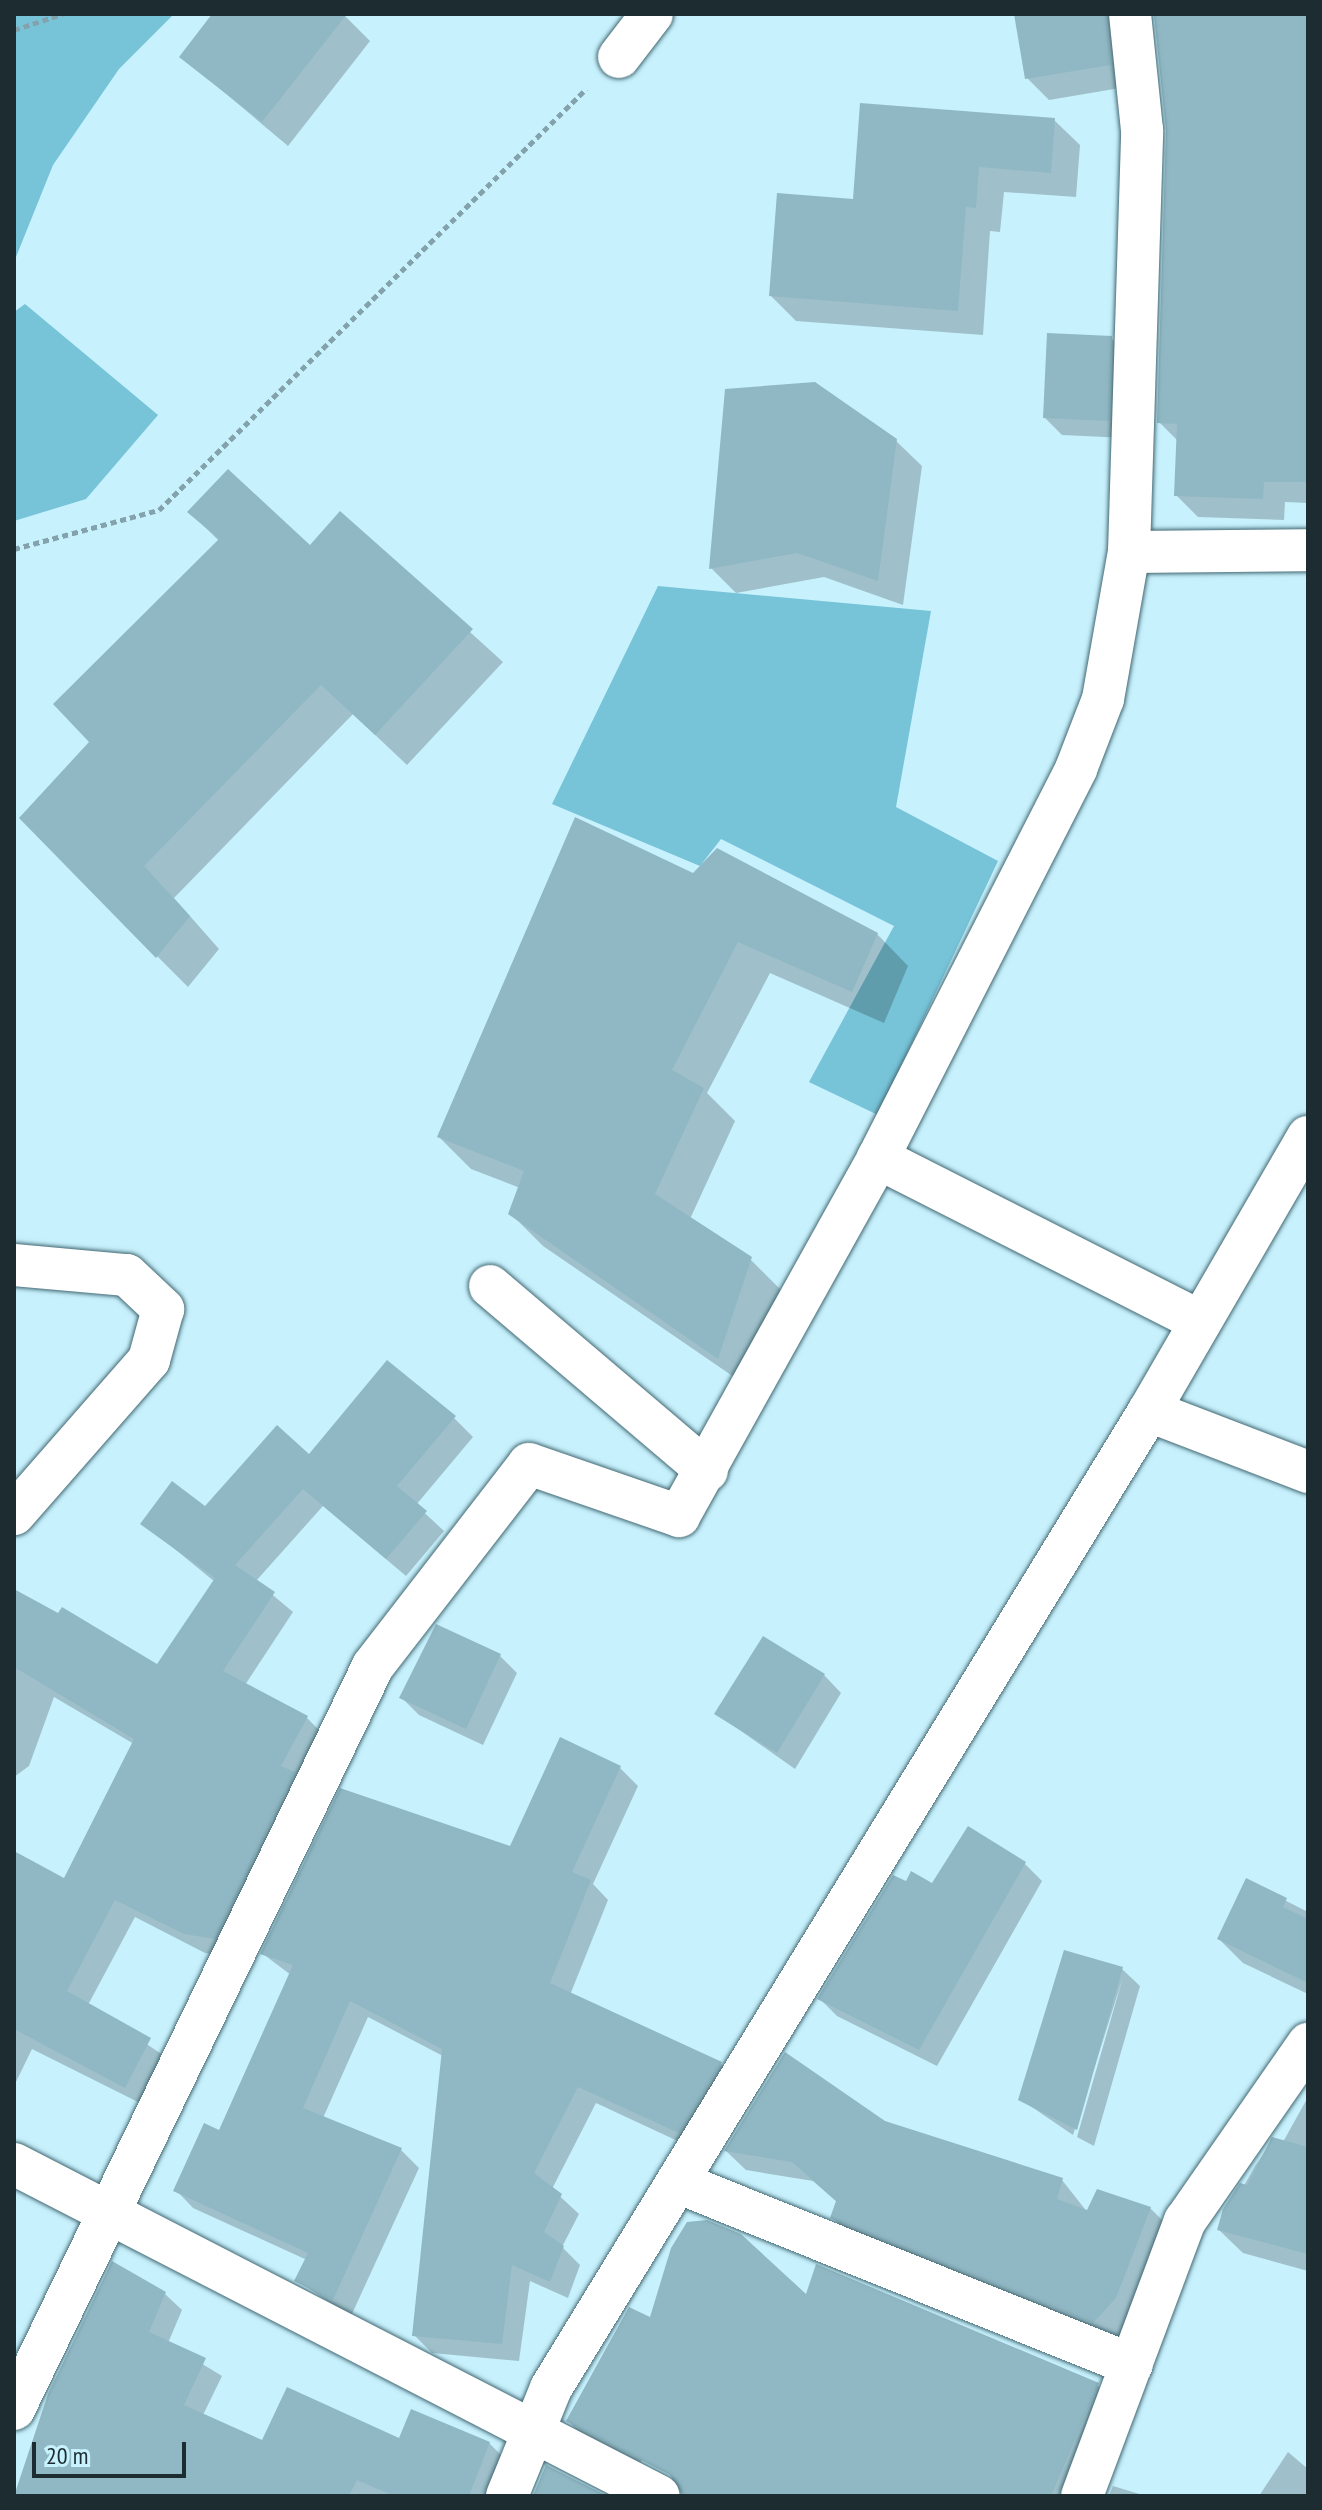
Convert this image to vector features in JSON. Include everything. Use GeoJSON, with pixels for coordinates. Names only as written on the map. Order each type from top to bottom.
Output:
{"type":"FeatureCollection","features":[{"type":"Feature","properties":{"kind":"street"},"geometry":{"type":"LineString","coordinates":[[619,57],[652,14]]}},
{"type":"Feature","properties":{"kind":"street"},"geometry":{"type":"LineString","coordinates":[[14,2409],[373,1666],[529,1464],[679,1516],[707,1471],[878,1158],[1076,769],[1103,699],[1129,552],[1142,130],[1130,14]]}},
{"type":"Feature","properties":{"kind":"street"},"geometry":{"type":"LineString","coordinates":[[1129,552],[1308,550]]}},
{"type":"Feature","properties":{"kind":"street"},"geometry":{"type":"LineString","coordinates":[[507,2496],[530,2430],[677,2182],[1149,1411],[1197,1320],[1308,1137]]}},
{"type":"Feature","properties":{"kind":"street"},"geometry":{"type":"LineString","coordinates":[[878,1158],[1197,1320]]}},
{"type":"Feature","properties":{"kind":"street"},"geometry":{"type":"LineString","coordinates":[[14,1265],[127,1275],[163,1309],[149,1360],[14,1514]]}},
{"type":"Feature","properties":{"kind":"street"},"geometry":{"type":"LineString","coordinates":[[490,1286],[707,1471]]}},
{"type":"Feature","properties":{"kind":"street"},"geometry":{"type":"LineString","coordinates":[[1149,1411],[1308,1472]]}},
{"type":"Feature","properties":{"kind":"street"},"geometry":{"type":"LineString","coordinates":[[1082,2496],[1185,2221],[1308,2044]]}},
{"type":"Feature","properties":{"kind":"street"},"geometry":{"type":"LineString","coordinates":[[14,2164],[108,2218],[659,2496]]}},
{"type":"Feature","properties":{"kind":"street"},"geometry":{"type":"LineString","coordinates":[[677,2182],[1132,2365]]}},
{"type":"Feature","properties":{"kind":"path"},"geometry":{"type":"LineString","coordinates":[[14,30],[62,14]]}},
{"type":"Feature","properties":{"kind":"path"},"geometry":{"type":"LineString","coordinates":[[14,549],[159,510],[619,57]]}},
{"type":"Feature","properties":{"kind":"shaded area"},"geometry":{"type":"Polygon","coordinates":[[[14,14],[174,14],[119,69],[53,165],[14,262],[14,14]]]}},
{"type":"Feature","properties":{"kind":"shaded area"},"geometry":{"type":"Polygon","coordinates":[[[25,304],[158,415],[86,499],[14,521],[14,312],[25,304]]]}},
{"type":"Feature","properties":{"kind":"shaded area"},"geometry":{"type":"Polygon","coordinates":[[[658,586],[931,611],[896,807],[998,861],[878,1115],[809,1082],[894,926],[721,839],[700,866],[552,804],[658,586]]]}},
{"type":"Feature","properties":{"kind":"building"},"geometry":{"type":"Polygon","coordinates":[[[212,14],[347,14],[262,122],[179,57],[212,14]]]}},
{"type":"Feature","properties":{"kind":"building"},"geometry":{"type":"Polygon","coordinates":[[[1014,14],[1106,14],[1111,65],[1025,79],[1014,14]]]}},
{"type":"Feature","properties":{"kind":"building"},"geometry":{"type":"Polygon","coordinates":[[[1154,14],[1308,14],[1308,482],[1264,482],[1263,499],[1174,496],[1177,424],[1157,423],[1166,131],[1154,14]]]}},
{"type":"Feature","properties":{"kind":"building"},"geometry":{"type":"Polygon","coordinates":[[[860,103],[1055,118],[1051,173],[979,167],[976,208],[966,207],[958,311],[769,296],[777,193],[853,199],[860,103]]]}},
{"type":"Feature","properties":{"kind":"building"},"geometry":{"type":"Polygon","coordinates":[[[1047,333],[1112,336],[1109,421],[1043,418],[1047,333]]]}},
{"type":"Feature","properties":{"kind":"building"},"geometry":{"type":"Polygon","coordinates":[[[815,382],[897,439],[878,581],[797,553],[709,569],[725,389],[815,382]]]}},
{"type":"Feature","properties":{"kind":"building"},"geometry":{"type":"Polygon","coordinates":[[[228,469],[310,545],[340,511],[473,629],[375,735],[321,685],[144,866],[190,916],[156,958],[19,818],[89,742],[53,704],[219,539],[187,512],[228,469]]]}},
{"type":"Feature","properties":{"kind":"building"},"geometry":{"type":"Polygon","coordinates":[[[575,817],[693,873],[717,848],[878,933],[852,992],[738,942],[672,1070],[704,1088],[655,1194],[752,1257],[718,1359],[508,1214],[524,1171],[437,1137],[575,817]]]}},
{"type":"Feature","properties":{"kind":"building"},"geometry":{"type":"Polygon","coordinates":[[[387,1360],[456,1416],[397,1486],[427,1511],[386,1559],[303,1489],[235,1565],[275,1592],[223,1671],[308,1716],[281,1766],[295,1772],[215,1939],[184,1934],[115,1900],[67,1991],[151,2038],[125,2088],[14,2029],[14,1851],[64,1878],[134,1739],[14,1667],[14,1589],[58,1613],[62,1607],[157,1664],[215,1578],[140,1524],[172,1481],[205,1506],[277,1425],[309,1454],[387,1360]]]}},
{"type":"Feature","properties":{"kind":"building"},"geometry":{"type":"Polygon","coordinates":[[[436,1624],[501,1654],[466,1729],[399,1698],[436,1624]]]}},
{"type":"Feature","properties":{"kind":"building"},"geometry":{"type":"Polygon","coordinates":[[[763,1636],[825,1674],[777,1753],[714,1714],[763,1636]]]}},
{"type":"Feature","properties":{"kind":"building"},"geometry":{"type":"Polygon","coordinates":[[[560,1737],[621,1766],[572,1872],[591,1880],[550,1983],[722,2062],[679,2133],[578,2087],[534,2173],[562,2194],[544,2232],[564,2246],[550,2282],[512,2265],[502,2344],[412,2336],[442,2049],[350,2001],[303,2108],[402,2148],[333,2300],[294,2281],[308,2253],[173,2191],[204,2123],[219,2130],[293,1965],[260,1954],[340,1788],[510,1846],[560,1737]]]}},
{"type":"Feature","properties":{"kind":"building"},"geometry":{"type":"Polygon","coordinates":[[[968,1826],[1026,1862],[919,2050],[817,1999],[893,1875],[906,1881],[911,1871],[932,1883],[968,1826]]]}},
{"type":"Feature","properties":{"kind":"building"},"geometry":{"type":"Polygon","coordinates":[[[1246,1878],[1287,1898],[1283,1907],[1308,1919],[1308,1983],[1217,1939],[1246,1878]]]}},
{"type":"Feature","properties":{"kind":"building"},"geometry":{"type":"Polygon","coordinates":[[[1064,1950],[1123,1967],[1077,2130],[1018,2100],[1064,1950]]]}},
{"type":"Feature","properties":{"kind":"building"},"geometry":{"type":"Polygon","coordinates":[[[785,2052],[885,2121],[1063,2178],[1057,2199],[1087,2210],[1097,2189],[1151,2207],[1116,2298],[1093,2323],[830,2218],[836,2201],[792,2162],[724,2151],[785,2052]]]}},
{"type":"Feature","properties":{"kind":"building"},"geometry":{"type":"Polygon","coordinates":[[[1272,2137],[1308,2147],[1308,2254],[1217,2230],[1223,2209],[1240,2183],[1247,2185],[1272,2137]]]}},
{"type":"Feature","properties":{"kind":"building"},"geometry":{"type":"Polygon","coordinates":[[[707,2220],[741,2234],[806,2294],[816,2264],[1099,2383],[1051,2496],[683,2496],[670,2475],[566,2421],[629,2307],[650,2317],[671,2248],[687,2222],[707,2220]]]}},
{"type":"Feature","properties":{"kind":"building"},"geometry":{"type":"Polygon","coordinates":[[[112,2261],[166,2292],[149,2332],[206,2358],[184,2405],[262,2440],[287,2387],[399,2438],[411,2409],[490,2442],[469,2496],[394,2496],[357,2480],[349,2496],[14,2496],[48,2394],[112,2261]]]}},
{"type":"Feature","properties":{"kind":"building"},"geometry":{"type":"Polygon","coordinates":[[[546,2465],[607,2496],[533,2496],[546,2465]]]}}]}
